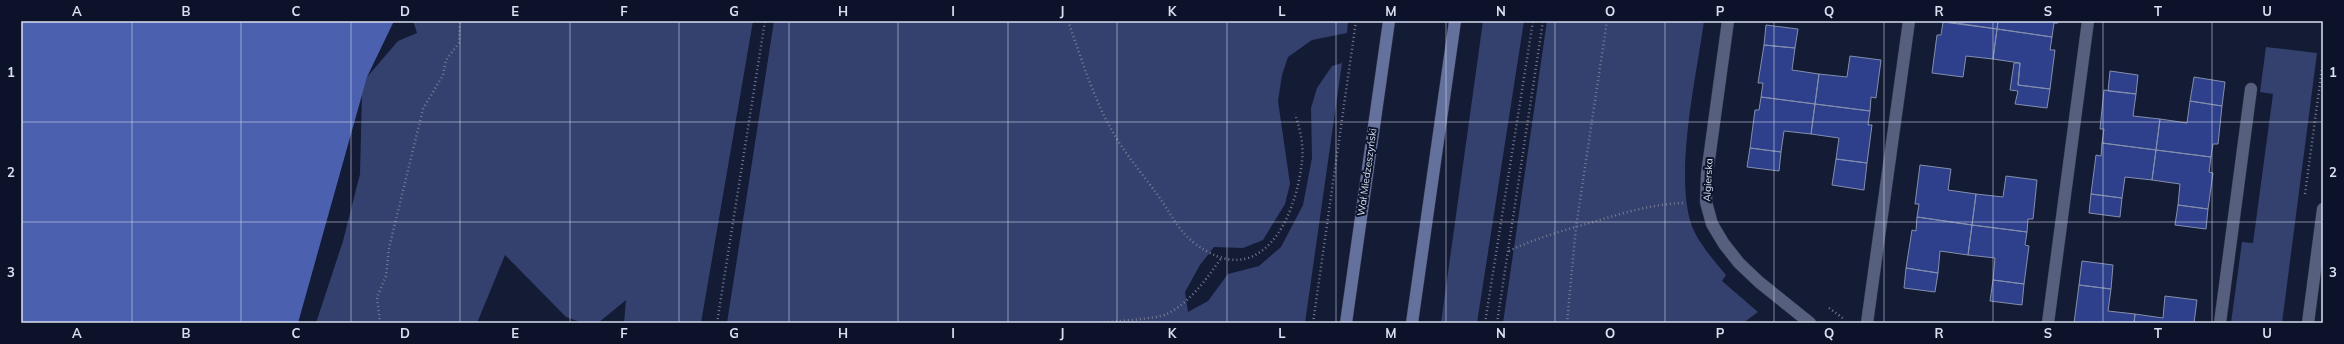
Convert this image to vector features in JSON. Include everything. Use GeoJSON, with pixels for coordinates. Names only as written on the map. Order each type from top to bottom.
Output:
{"type":"FeatureCollection","features":[{"type":"Feature","properties":{"kind":"main road","name":"Wał Miedzeszyński"},"geometry":{"type":"LineString","coordinates":[[1346,323],[1389,21]]}},
{"type":"Feature","properties":{"kind":"main road"},"geometry":{"type":"LineString","coordinates":[[1412,323],[1455,21]]}},
{"type":"Feature","properties":{"kind":"street","name":"Algierska"},"geometry":{"type":"LineString","coordinates":[[1728,21],[1707,174],[1706,202],[1712,224],[1724,244],[1739,263],[1759,282],[1810,323]]}},
{"type":"Feature","properties":{"kind":"street"},"geometry":{"type":"LineString","coordinates":[[1867,323],[1909,21]]}},
{"type":"Feature","properties":{"kind":"street"},"geometry":{"type":"LineString","coordinates":[[2048,323],[2088,21]]}},
{"type":"Feature","properties":{"kind":"street"},"geometry":{"type":"LineString","coordinates":[[2220,323],[2251,89]]}},
{"type":"Feature","properties":{"kind":"street"},"geometry":{"type":"LineString","coordinates":[[2308,323],[2323,209]]}},
{"type":"Feature","properties":{"kind":"path"},"geometry":{"type":"LineString","coordinates":[[380,323],[377,297],[386,276],[389,248],[423,109],[443,75],[446,60],[459,43],[460,21]]}},
{"type":"Feature","properties":{"kind":"path"},"geometry":{"type":"LineString","coordinates":[[717,323],[765,21]]}},
{"type":"Feature","properties":{"kind":"path"},"geometry":{"type":"LineString","coordinates":[[1068,21],[1097,101],[1111,129],[1192,241],[1206,251],[1222,257],[1236,259],[1251,257],[1266,248],[1278,236],[1297,191],[1302,160],[1300,132],[1296,114]]}},
{"type":"Feature","properties":{"kind":"path"},"geometry":{"type":"LineString","coordinates":[[1313,323],[1356,21]]}},
{"type":"Feature","properties":{"kind":"path"},"geometry":{"type":"LineString","coordinates":[[1485,323],[1533,21]]}},
{"type":"Feature","properties":{"kind":"path"},"geometry":{"type":"LineString","coordinates":[[1497,323],[1543,21]]}},
{"type":"Feature","properties":{"kind":"path"},"geometry":{"type":"LineString","coordinates":[[1567,323],[1576,227],[1607,21]]}},
{"type":"Feature","properties":{"kind":"path"},"geometry":{"type":"LineString","coordinates":[[1509,251],[1576,227],[1627,212],[1669,203],[1706,202]]}},
{"type":"Feature","properties":{"kind":"path"},"geometry":{"type":"LineString","coordinates":[[1100,323],[1166,315],[1182,304],[1200,287],[1222,257]]}},
{"type":"Feature","properties":{"kind":"path"},"geometry":{"type":"LineString","coordinates":[[1825,305],[1849,323]]}},
{"type":"Feature","properties":{"kind":"shaded area"},"geometry":{"type":"Polygon","coordinates":[[[21,21],[394,21],[367,77],[298,323],[21,323],[21,21]]]}},
{"type":"Feature","properties":{"kind":"shaded area"},"geometry":{"type":"Polygon","coordinates":[[[413,21],[753,21],[701,323],[624,323],[626,300],[598,323],[583,323],[566,317],[505,255],[477,323],[316,323],[343,241],[360,174],[362,93],[367,77],[398,41],[417,33],[413,21]]]}},
{"type":"Feature","properties":{"kind":"shaded area"},"geometry":{"type":"Polygon","coordinates":[[[774,21],[1348,21],[1347,33],[1312,40],[1288,57],[1282,75],[1278,101],[1290,184],[1285,204],[1263,240],[1243,248],[1214,247],[1200,265],[1185,292],[1188,312],[1208,301],[1228,274],[1259,266],[1281,247],[1303,205],[1312,158],[1311,108],[1317,88],[1332,66],[1342,63],[1305,323],[727,323],[774,21]]]}},
{"type":"Feature","properties":{"kind":"shaded area"},"geometry":{"type":"Polygon","coordinates":[[[1483,21],[1524,21],[1477,323],[1441,323],[1483,21]]]}},
{"type":"Feature","properties":{"kind":"shaded area"},"geometry":{"type":"Polygon","coordinates":[[[1547,21],[1704,21],[1692,99],[1685,159],[1685,188],[1688,213],[1698,239],[1726,275],[1722,281],[1758,312],[1743,323],[1503,323],[1547,21]]]}},
{"type":"Feature","properties":{"kind":"shaded area"},"geometry":{"type":"Polygon","coordinates":[[[2266,47],[2317,53],[2282,323],[2231,323],[2242,242],[2253,243],[2273,94],[2260,92],[2266,47]]]}},
{"type":"Feature","properties":{"kind":"building"},"geometry":{"type":"Polygon","coordinates":[[[1943,21],[1998,21],[1997,29],[1943,21]]]}},
{"type":"Feature","properties":{"kind":"building"},"geometry":{"type":"Polygon","coordinates":[[[1998,21],[2059,21],[2058,23],[2054,23],[2052,37],[1997,29],[1998,21]]]}},
{"type":"Feature","properties":{"kind":"building"},"geometry":{"type":"Polygon","coordinates":[[[1943,22],[1997,29],[1993,59],[1966,56],[1963,77],[1932,73],[1937,35],[1941,35],[1943,22]]]}},
{"type":"Feature","properties":{"kind":"building"},"geometry":{"type":"Polygon","coordinates":[[[1766,25],[1798,29],[1795,48],[1764,45],[1766,25]]]}},
{"type":"Feature","properties":{"kind":"building"},"geometry":{"type":"Polygon","coordinates":[[[1997,29],[2052,37],[2050,50],[2055,50],[2050,89],[2018,85],[2020,63],[1993,59],[1997,29]]]}},
{"type":"Feature","properties":{"kind":"building"},"geometry":{"type":"Polygon","coordinates":[[[1764,45],[1795,48],[1792,70],[1819,74],[1815,104],[1761,97],[1763,83],[1758,83],[1764,45]]]}},
{"type":"Feature","properties":{"kind":"building"},"geometry":{"type":"Polygon","coordinates":[[[1850,56],[1881,60],[1876,98],[1871,97],[1870,111],[1815,104],[1819,74],[1847,77],[1850,56]]]}},
{"type":"Feature","properties":{"kind":"building"},"geometry":{"type":"Polygon","coordinates":[[[2014,63],[2020,63],[2018,85],[2050,89],[2047,108],[2015,104],[2018,91],[2010,90],[2014,63]]]}},
{"type":"Feature","properties":{"kind":"building"},"geometry":{"type":"Polygon","coordinates":[[[2110,71],[2138,75],[2136,94],[2108,91],[2110,71]]]}},
{"type":"Feature","properties":{"kind":"building"},"geometry":{"type":"Polygon","coordinates":[[[2194,77],[2225,82],[2222,106],[2190,101],[2194,77]]]}},
{"type":"Feature","properties":{"kind":"building"},"geometry":{"type":"Polygon","coordinates":[[[2104,90],[2136,94],[2133,116],[2160,119],[2156,150],[2102,143],[2104,129],[2100,129],[2104,90]]]}},
{"type":"Feature","properties":{"kind":"building"},"geometry":{"type":"Polygon","coordinates":[[[1761,97],[1815,104],[1811,134],[1784,131],[1781,152],[1750,148],[1755,110],[1759,110],[1761,97]]]}},
{"type":"Feature","properties":{"kind":"building"},"geometry":{"type":"Polygon","coordinates":[[[2190,101],[2222,106],[2218,144],[2213,144],[2211,157],[2156,150],[2160,119],[2187,123],[2190,101]]]}},
{"type":"Feature","properties":{"kind":"building"},"geometry":{"type":"Polygon","coordinates":[[[1815,104],[1870,111],[1868,125],[1872,125],[1867,163],[1836,159],[1839,138],[1811,134],[1815,104]]]}},
{"type":"Feature","properties":{"kind":"building"},"geometry":{"type":"Polygon","coordinates":[[[2102,143],[2156,150],[2152,180],[2125,177],[2122,198],[2091,194],[2096,155],[2101,156],[2102,143]]]}},
{"type":"Feature","properties":{"kind":"building"},"geometry":{"type":"Polygon","coordinates":[[[1750,148],[1781,152],[1779,171],[1747,167],[1750,148]]]}},
{"type":"Feature","properties":{"kind":"building"},"geometry":{"type":"Polygon","coordinates":[[[2156,150],[2211,157],[2209,172],[2213,173],[2208,209],[2178,205],[2180,184],[2152,180],[2156,150]]]}},
{"type":"Feature","properties":{"kind":"building"},"geometry":{"type":"Polygon","coordinates":[[[1836,159],[1867,163],[1864,190],[1832,185],[1836,159]]]}},
{"type":"Feature","properties":{"kind":"building"},"geometry":{"type":"Polygon","coordinates":[[[1920,165],[1951,169],[1948,190],[1976,194],[1972,225],[1917,217],[1919,204],[1915,204],[1920,165]]]}},
{"type":"Feature","properties":{"kind":"building"},"geometry":{"type":"Polygon","coordinates":[[[2006,176],[2037,180],[2033,219],[2028,219],[2027,232],[1972,225],[1976,194],[2003,197],[2006,176]]]}},
{"type":"Feature","properties":{"kind":"building"},"geometry":{"type":"Polygon","coordinates":[[[2091,194],[2122,198],[2120,217],[2089,213],[2091,194]]]}},
{"type":"Feature","properties":{"kind":"building"},"geometry":{"type":"Polygon","coordinates":[[[2178,205],[2208,209],[2206,229],[2175,225],[2178,205]]]}},
{"type":"Feature","properties":{"kind":"building"},"geometry":{"type":"Polygon","coordinates":[[[1917,217],[1972,225],[1968,255],[1940,251],[1938,273],[1906,268],[1912,230],[1916,231],[1917,217]]]}},
{"type":"Feature","properties":{"kind":"building"},"geometry":{"type":"Polygon","coordinates":[[[1972,225],[2027,232],[2025,245],[2029,246],[2024,284],[1993,280],[1995,258],[1968,255],[1972,225]]]}},
{"type":"Feature","properties":{"kind":"building"},"geometry":{"type":"Polygon","coordinates":[[[2082,261],[2113,265],[2111,289],[2079,285],[2082,261]]]}},
{"type":"Feature","properties":{"kind":"building"},"geometry":{"type":"Polygon","coordinates":[[[1906,268],[1938,273],[1935,292],[1904,288],[1906,268]]]}},
{"type":"Feature","properties":{"kind":"building"},"geometry":{"type":"Polygon","coordinates":[[[1993,280],[2024,284],[2022,305],[1990,301],[1993,280]]]}},
{"type":"Feature","properties":{"kind":"building"},"geometry":{"type":"Polygon","coordinates":[[[2079,285],[2111,289],[2108,311],[2135,314],[2134,323],[2074,323],[2079,285]]]}},
{"type":"Feature","properties":{"kind":"building"},"geometry":{"type":"Polygon","coordinates":[[[2165,296],[2197,300],[2194,323],[2134,323],[2135,314],[2163,318],[2165,296]]]}}]}
